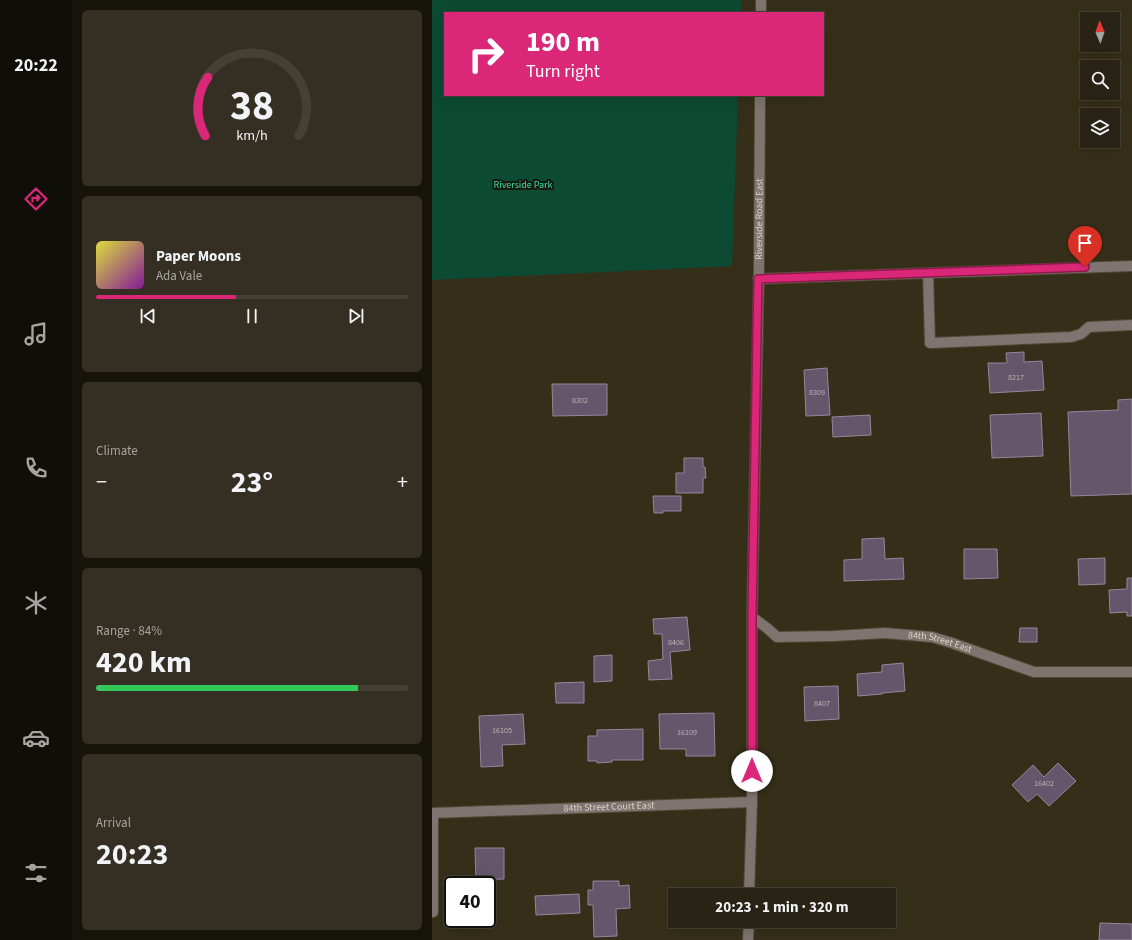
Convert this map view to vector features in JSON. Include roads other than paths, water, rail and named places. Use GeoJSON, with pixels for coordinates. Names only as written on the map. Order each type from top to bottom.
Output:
{"type":"FeatureCollection","features":[{"type":"Feature","properties":{"kind":"street"},"geometry":{"type":"LineString","coordinates":[[761,0],[761,12]]}},
{"type":"Feature","properties":{"kind":"street","name":"Riverside Road East"},"geometry":{"type":"LineString","coordinates":[[749,888],[752,802],[752,617],[760,96]]}},
{"type":"Feature","properties":{"kind":"street"},"geometry":{"type":"LineString","coordinates":[[758,279],[1132,266]]}},
{"type":"Feature","properties":{"kind":"street"},"geometry":{"type":"LineString","coordinates":[[928,273],[930,343],[1071,337],[1081,334],[1089,327],[1132,325]]}},
{"type":"Feature","properties":{"kind":"street","name":"84th Street East"},"geometry":{"type":"LineString","coordinates":[[752,617],[768,628],[777,637],[885,633],[932,637],[1034,672],[1132,672]]}},
{"type":"Feature","properties":{"kind":"street","name":"84th Street Court East"},"geometry":{"type":"LineString","coordinates":[[432,813],[752,802]]}},
{"type":"Feature","properties":{"kind":"street"},"geometry":{"type":"LineString","coordinates":[[432,813],[433,912]]}},
{"type":"Feature","properties":{"kind":"street"},"geometry":{"type":"LineString","coordinates":[[748,940],[749,928]]}},
{"type":"Feature","properties":{"kind":"park label","name":"Riverside Park"},"geometry":{"type":"Point","coordinates":[523,185]}}]}
